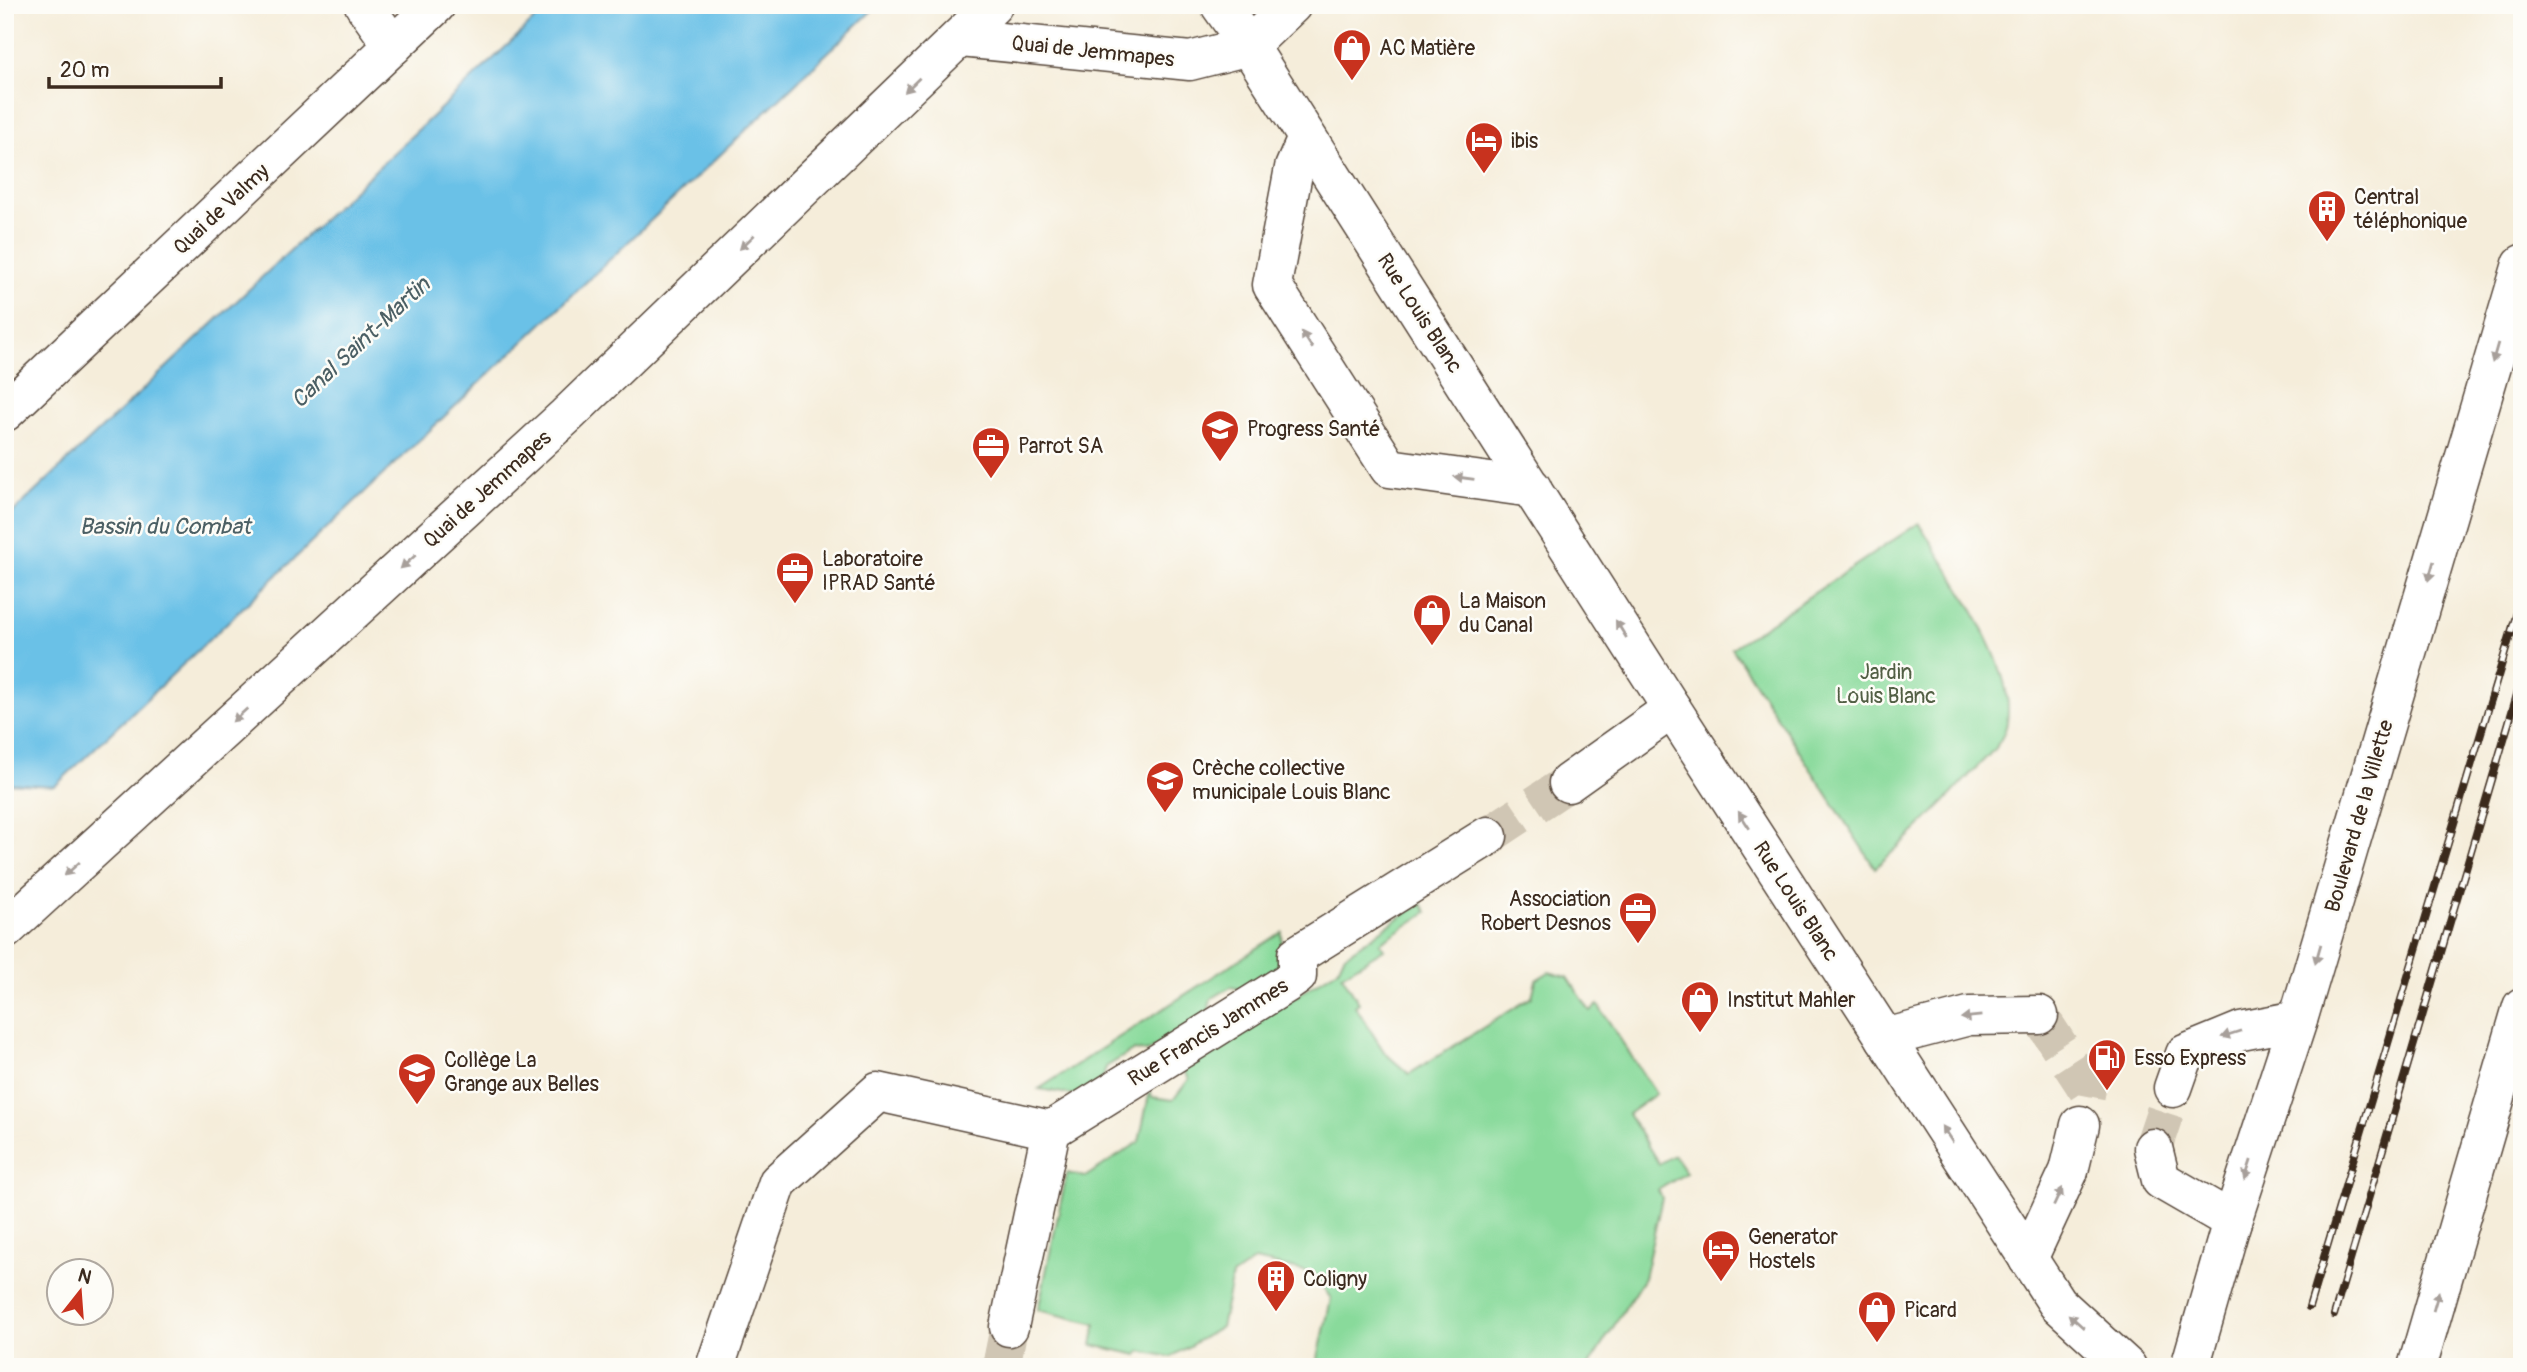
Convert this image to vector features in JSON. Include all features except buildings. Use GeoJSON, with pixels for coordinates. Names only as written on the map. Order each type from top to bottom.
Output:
{"type":"FeatureCollection","features":[{"type":"Feature","properties":{"kind":"street"},"geometry":{"type":"LineString","coordinates":[[364,5],[393,46]]}},
{"type":"Feature","properties":{"kind":"street","name":"Quai de Valmy"},"geometry":{"type":"LineString","coordinates":[[5,412],[436,5]]}},
{"type":"Feature","properties":{"kind":"street","name":"Quai de Jemmapes"},"geometry":{"type":"LineString","coordinates":[[5,930],[566,416],[993,5]]}},
{"type":"Feature","properties":{"kind":"street","name":"Rue Louis Blanc"},"geometry":{"type":"LineString","coordinates":[[1220,5],[1249,46],[1672,709],[2057,1303],[2127,1367]]}},
{"type":"Feature","properties":{"kind":"street","name":"Quai de Jemmapes"},"geometry":{"type":"LineString","coordinates":[[961,38],[1190,61],[1249,46],[1292,5]]}},
{"type":"Feature","properties":{"kind":"street"},"geometry":{"type":"LineString","coordinates":[[1307,138],[1294,168],[1272,285],[1389,468],[1532,488]]}},
{"type":"Feature","properties":{"kind":"street","name":"Boulevard de la Villette"},"geometry":{"type":"LineString","coordinates":[[2190,1367],[2232,1221],[2298,1020],[2522,264]]}},
{"type":"Feature","properties":{"kind":"street"},"geometry":{"type":"LineString","coordinates":[[1568,783],[1672,709]]}},
{"type":"Feature","properties":{"kind":"street","name":"Rue Francis Jammes"},"geometry":{"type":"LineString","coordinates":[[1051,1130],[1287,983],[1297,976],[1297,956],[1488,836]]}},
{"type":"Feature","properties":{"kind":"street"},"geometry":{"type":"LineString","coordinates":[[2417,1367],[2522,1007]]}},
{"type":"Feature","properties":{"kind":"street"},"geometry":{"type":"LineString","coordinates":[[1885,1038],[1969,1016],[2039,1015]]}},
{"type":"Feature","properties":{"kind":"street"},"geometry":{"type":"LineString","coordinates":[[2173,1088],[2185,1054],[2241,1031],[2298,1020]]}},
{"type":"Feature","properties":{"kind":"street"},"geometry":{"type":"LineString","coordinates":[[715,1367],[778,1182],[878,1092],[1051,1130],[1009,1327]]}},
{"type":"Feature","properties":{"kind":"street"},"geometry":{"type":"LineString","coordinates":[[2028,1259],[2069,1171],[2080,1125]]}},
{"type":"Feature","properties":{"kind":"street"},"geometry":{"type":"LineString","coordinates":[[2153,1148],[2161,1180],[2232,1221]]}},
{"type":"Feature","properties":{"kind":"green space","name":"Jardin Louis Blanc"},"geometry":{"type":"Polygon","coordinates":[[[1919,523],[1982,628],[2006,689],[2008,716],[2001,739],[1992,752],[1926,821],[1875,868],[1732,648],[1919,523]]]}},
{"type":"Feature","properties":{"kind":"green space"},"geometry":{"type":"Polygon","coordinates":[[[1421,903],[1427,912],[1380,943],[1384,949],[1342,975],[1359,1003],[1355,1006],[1385,1053],[1409,1074],[1532,997],[1536,980],[1549,972],[1568,977],[1590,1011],[1598,1005],[1656,1094],[1628,1114],[1659,1164],[1674,1155],[1686,1173],[1658,1190],[1662,1198],[1644,1278],[1588,1367],[1316,1367],[1331,1299],[1314,1273],[1255,1260],[1232,1276],[1221,1327],[1171,1357],[1140,1351],[1138,1355],[1092,1345],[1096,1324],[1038,1310],[1067,1173],[1085,1177],[1139,1142],[1150,1090],[1152,1097],[1173,1100],[1189,1079],[1183,1069],[1338,969],[1344,956],[1421,903]]]}},
{"type":"Feature","properties":{"kind":"green space"},"geometry":{"type":"Polygon","coordinates":[[[1282,932],[1281,965],[1243,990],[1231,987],[1211,999],[1208,1013],[1147,1052],[1134,1050],[1106,1067],[1102,1081],[1080,1096],[1039,1089],[1282,932]]]}},
{"type":"Feature","properties":{"kind":"water","name":"Bassin du Combat"},"geometry":{"type":"Polygon","coordinates":[[[550,5],[878,5],[55,786],[5,783],[5,520],[550,5]]]}},
{"type":"Feature","properties":{"kind":"tunnel"},"geometry":{"type":"LineString","coordinates":[[1488,836],[1568,783]]}},
{"type":"Feature","properties":{"kind":"tunnel"},"geometry":{"type":"LineString","coordinates":[[2039,1015],[2087,1089],[2080,1125]]}},
{"type":"Feature","properties":{"kind":"tunnel"},"geometry":{"type":"LineString","coordinates":[[2153,1148],[2173,1088]]}},
{"type":"Feature","properties":{"kind":"tunnel"},"geometry":{"type":"LineString","coordinates":[[1001,1367],[1009,1327]]}},
{"type":"Feature","properties":{"kind":"railway"},"geometry":{"type":"LineString","coordinates":[[2309,1307],[2522,596]]}},
{"type":"Feature","properties":{"kind":"railway"},"geometry":{"type":"LineString","coordinates":[[2334,1315],[2522,678]]}},
{"type":"Feature","properties":{"kind":"place","name":"AC Matière"},"geometry":{"type":"Point","coordinates":[1352,82]}},
{"type":"Feature","properties":{"kind":"place","name":"ibis"},"geometry":{"type":"Point","coordinates":[1484,175]}},
{"type":"Feature","properties":{"kind":"place","name":"Central téléphonique"},"geometry":{"type":"Point","coordinates":[2327,243]}},
{"type":"Feature","properties":{"kind":"place","name":"Progress Santé"},"geometry":{"type":"Point","coordinates":[1220,463]}},
{"type":"Feature","properties":{"kind":"place","name":"Parrot SA"},"geometry":{"type":"Point","coordinates":[991,480]}},
{"type":"Feature","properties":{"kind":"place","name":"Laboratoire IPRAD Santé"},"geometry":{"type":"Point","coordinates":[795,605]}},
{"type":"Feature","properties":{"kind":"place","name":"La Maison du Canal"},"geometry":{"type":"Point","coordinates":[1432,647]}},
{"type":"Feature","properties":{"kind":"place","name":"Crèche collective municipale Louis Blanc"},"geometry":{"type":"Point","coordinates":[1165,814]}},
{"type":"Feature","properties":{"kind":"place","name":"Association Robert Desnos"},"geometry":{"type":"Point","coordinates":[1638,945]}},
{"type":"Feature","properties":{"kind":"place","name":"Institut Mahler"},"geometry":{"type":"Point","coordinates":[1700,1034]}},
{"type":"Feature","properties":{"kind":"place","name":"Esso Express"},"geometry":{"type":"Point","coordinates":[2107,1092]}},
{"type":"Feature","properties":{"kind":"place","name":"Collège La Grange aux Belles"},"geometry":{"type":"Point","coordinates":[417,1106]}},
{"type":"Feature","properties":{"kind":"place","name":"Generator Hostels"},"geometry":{"type":"Point","coordinates":[1721,1283]}},
{"type":"Feature","properties":{"kind":"place","name":"Coligny"},"geometry":{"type":"Point","coordinates":[1276,1313]}},
{"type":"Feature","properties":{"kind":"place","name":"Picard"},"geometry":{"type":"Point","coordinates":[1877,1344]}},
{"type":"Feature","properties":{"kind":"water label","name":"Canal Saint-Martin"},"geometry":{"type":"Point","coordinates":[360,342]}}]}
